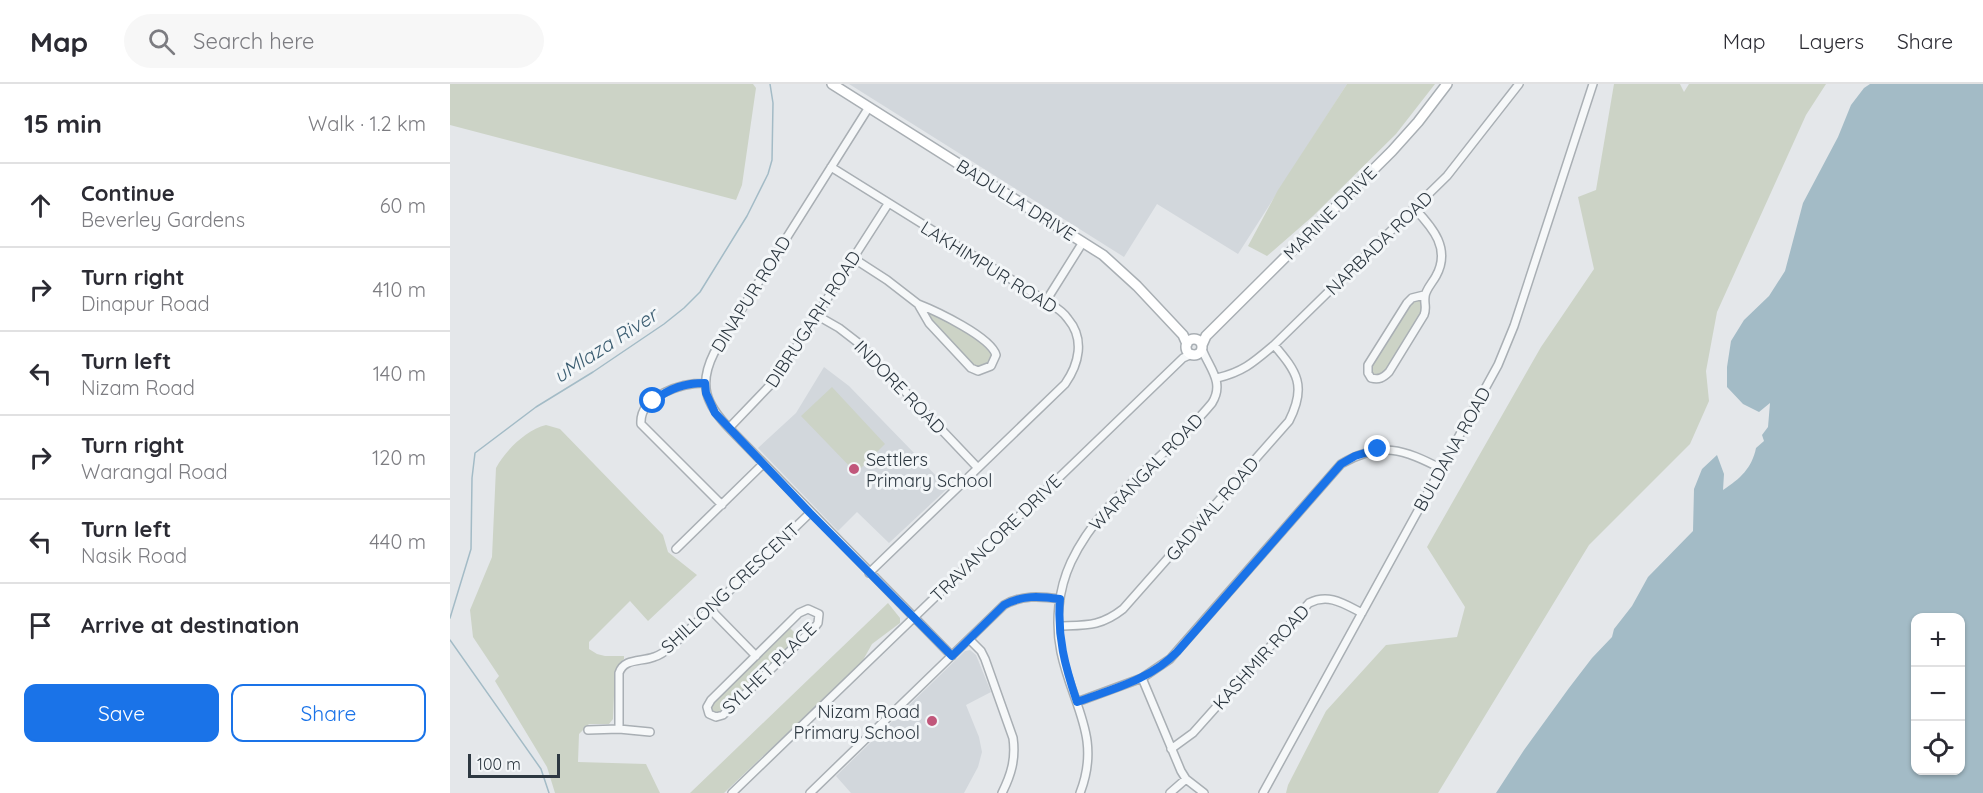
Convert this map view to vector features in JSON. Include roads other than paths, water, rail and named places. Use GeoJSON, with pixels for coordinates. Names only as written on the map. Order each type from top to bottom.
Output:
{"type":"FeatureCollection","features":[{"type":"Feature","properties":{"kind":"street","name":"BADULLA DRIVE"},"geometry":{"type":"LineString","coordinates":[[832,84],[1117,266],[1192,347]]}},
{"type":"Feature","properties":{"kind":"street","name":"MARINE DRIVE"},"geometry":{"type":"LineString","coordinates":[[1192,347],[1206,336],[1392,152],[1447,84]]}},
{"type":"Feature","properties":{"kind":"street","name":"NARBADA ROAD"},"geometry":{"type":"LineString","coordinates":[[1217,378],[1249,366],[1274,345],[1415,209],[1447,176],[1519,84]]}},
{"type":"Feature","properties":{"kind":"street","name":"BULDANA ROAD"},"geometry":{"type":"LineString","coordinates":[[1263,793],[1498,365],[1514,326],[1593,84]]}},
{"type":"Feature","properties":{"kind":"street","name":"DINAPUR ROAD"},"geometry":{"type":"LineString","coordinates":[[705,383],[708,365],[714,353],[868,107]]}},
{"type":"Feature","properties":{"kind":"street","name":"LAKHIMPUR ROAD"},"geometry":{"type":"LineString","coordinates":[[831,167],[1046,301],[1069,319],[1079,345],[1076,366],[1065,384],[869,573]]}},
{"type":"Feature","properties":{"kind":"street","name":"DIBRUGARH ROAD"},"geometry":{"type":"LineString","coordinates":[[729,428],[776,380],[888,204]]}},
{"type":"Feature","properties":{"kind":"street"},"geometry":{"type":"LineString","coordinates":[[1415,209],[1436,233],[1441,248],[1441,265],[1424,296],[1425,315],[1389,372],[1383,378],[1377,380],[1371,378],[1368,365],[1407,303],[1413,298],[1424,296]]}},
{"type":"Feature","properties":{"kind":"street"},"geometry":{"type":"LineString","coordinates":[[1046,301],[1083,243]]}},
{"type":"Feature","properties":{"kind":"street"},"geometry":{"type":"LineString","coordinates":[[853,258],[918,304],[942,314],[992,346],[996,356],[991,366],[978,372],[971,368],[929,323],[918,304]]}},
{"type":"Feature","properties":{"kind":"street","name":"INDORE ROAD"},"geometry":{"type":"LineString","coordinates":[[818,316],[861,345],[977,467]]}},
{"type":"Feature","properties":{"kind":"street","name":"GADWAL ROAD"},"geometry":{"type":"LineString","coordinates":[[1059,626],[1099,624],[1111,619],[1123,609],[1289,421],[1297,401],[1297,381],[1293,367],[1274,345]]}},
{"type":"Feature","properties":{"kind":"street"},"geometry":{"type":"LineString","coordinates":[[1192,347],[1207,362],[1217,378]]}},
{"type":"Feature","properties":{"kind":"street","name":"TRAVANCORE DRIVE"},"geometry":{"type":"LineString","coordinates":[[732,793],[1192,347]]}},
{"type":"Feature","properties":{"kind":"street","name":"WARANGAL ROAD"},"geometry":{"type":"LineString","coordinates":[[1080,793],[1088,765],[1086,728],[1061,653],[1059,626],[1060,599],[1070,564],[1092,526],[1119,494],[1207,410],[1217,396],[1217,378]]}},
{"type":"Feature","properties":{"kind":"street"},"geometry":{"type":"LineString","coordinates":[[722,505],[641,424],[641,416],[645,407],[659,396],[683,385],[705,383],[706,393],[715,413],[810,513],[952,656]]}},
{"type":"Feature","properties":{"kind":"street"},"geometry":{"type":"LineString","coordinates":[[1077,702],[1142,678],[1177,652],[1341,464],[1366,452],[1392,449],[1408,453],[1442,469]]}},
{"type":"Feature","properties":{"kind":"street"},"geometry":{"type":"LineString","coordinates":[[676,549],[763,464]]}},
{"type":"Feature","properties":{"kind":"street","name":"SHILLONG CRESCENT"},"geometry":{"type":"LineString","coordinates":[[619,729],[619,673],[621,668],[629,662],[663,654],[810,513]]}},
{"type":"Feature","properties":{"kind":"street"},"geometry":{"type":"LineString","coordinates":[[810,793],[868,734],[1004,605],[1014,599],[1035,596],[1060,599]]}},
{"type":"Feature","properties":{"kind":"street","name":"KASHMIR ROAD"},"geometry":{"type":"LineString","coordinates":[[1171,750],[1193,733],[1309,603],[1317,599],[1331,598],[1362,613]]}},
{"type":"Feature","properties":{"kind":"street","name":"SYLHET PLACE"},"geometry":{"type":"LineString","coordinates":[[711,609],[756,656]]}},
{"type":"Feature","properties":{"kind":"street","name":"SYLHET PLACE"},"geometry":{"type":"LineString","coordinates":[[811,609],[819,614],[815,627],[723,714],[716,717],[709,714],[708,702],[756,656],[799,613],[811,609]]}},
{"type":"Feature","properties":{"kind":"street"},"geometry":{"type":"LineString","coordinates":[[969,639],[981,651],[985,659],[1013,738],[1015,749],[1012,769],[1002,793]]}},
{"type":"Feature","properties":{"kind":"street"},"geometry":{"type":"LineString","coordinates":[[1142,678],[1171,750],[1186,779],[1203,793]]}},
{"type":"Feature","properties":{"kind":"street"},"geometry":{"type":"LineString","coordinates":[[588,730],[619,729],[650,732]]}},
{"type":"Feature","properties":{"kind":"street"},"geometry":{"type":"LineString","coordinates":[[1170,793],[1186,779]]}},
{"type":"Feature","properties":{"kind":"water"},"geometry":{"type":"Polygon","coordinates":[[[1870,84],[1983,84],[1983,793],[1496,793],[1569,688],[1612,637],[1614,629],[1632,606],[1648,577],[1693,531],[1694,489],[1702,469],[1717,455],[1724,474],[1723,490],[1744,472],[1752,461],[1756,448],[1764,441],[1762,435],[1768,427],[1770,403],[1759,412],[1743,404],[1727,387],[1731,341],[1744,320],[1769,296],[1785,271],[1803,203],[1838,137],[1851,105],[1870,84]]]}},
{"type":"Feature","properties":{"kind":"waterway","name":"uMlaza River"},"geometry":{"type":"LineString","coordinates":[[450,618],[471,549],[472,478],[475,453],[536,407],[664,324],[700,292],[747,216],[768,174],[772,160],[773,103],[770,84]]}},
{"type":"Feature","properties":{"kind":"waterway","name":"uMlaza River"},"geometry":{"type":"LineString","coordinates":[[450,640],[541,769],[549,793]]}},
{"type":"Feature","properties":{"kind":"place","name":"Settlers Primary School"},"geometry":{"type":"Point","coordinates":[854,469]}},
{"type":"Feature","properties":{"kind":"place","name":"Nizam Road Primary School"},"geometry":{"type":"Point","coordinates":[932,721]}}]}
